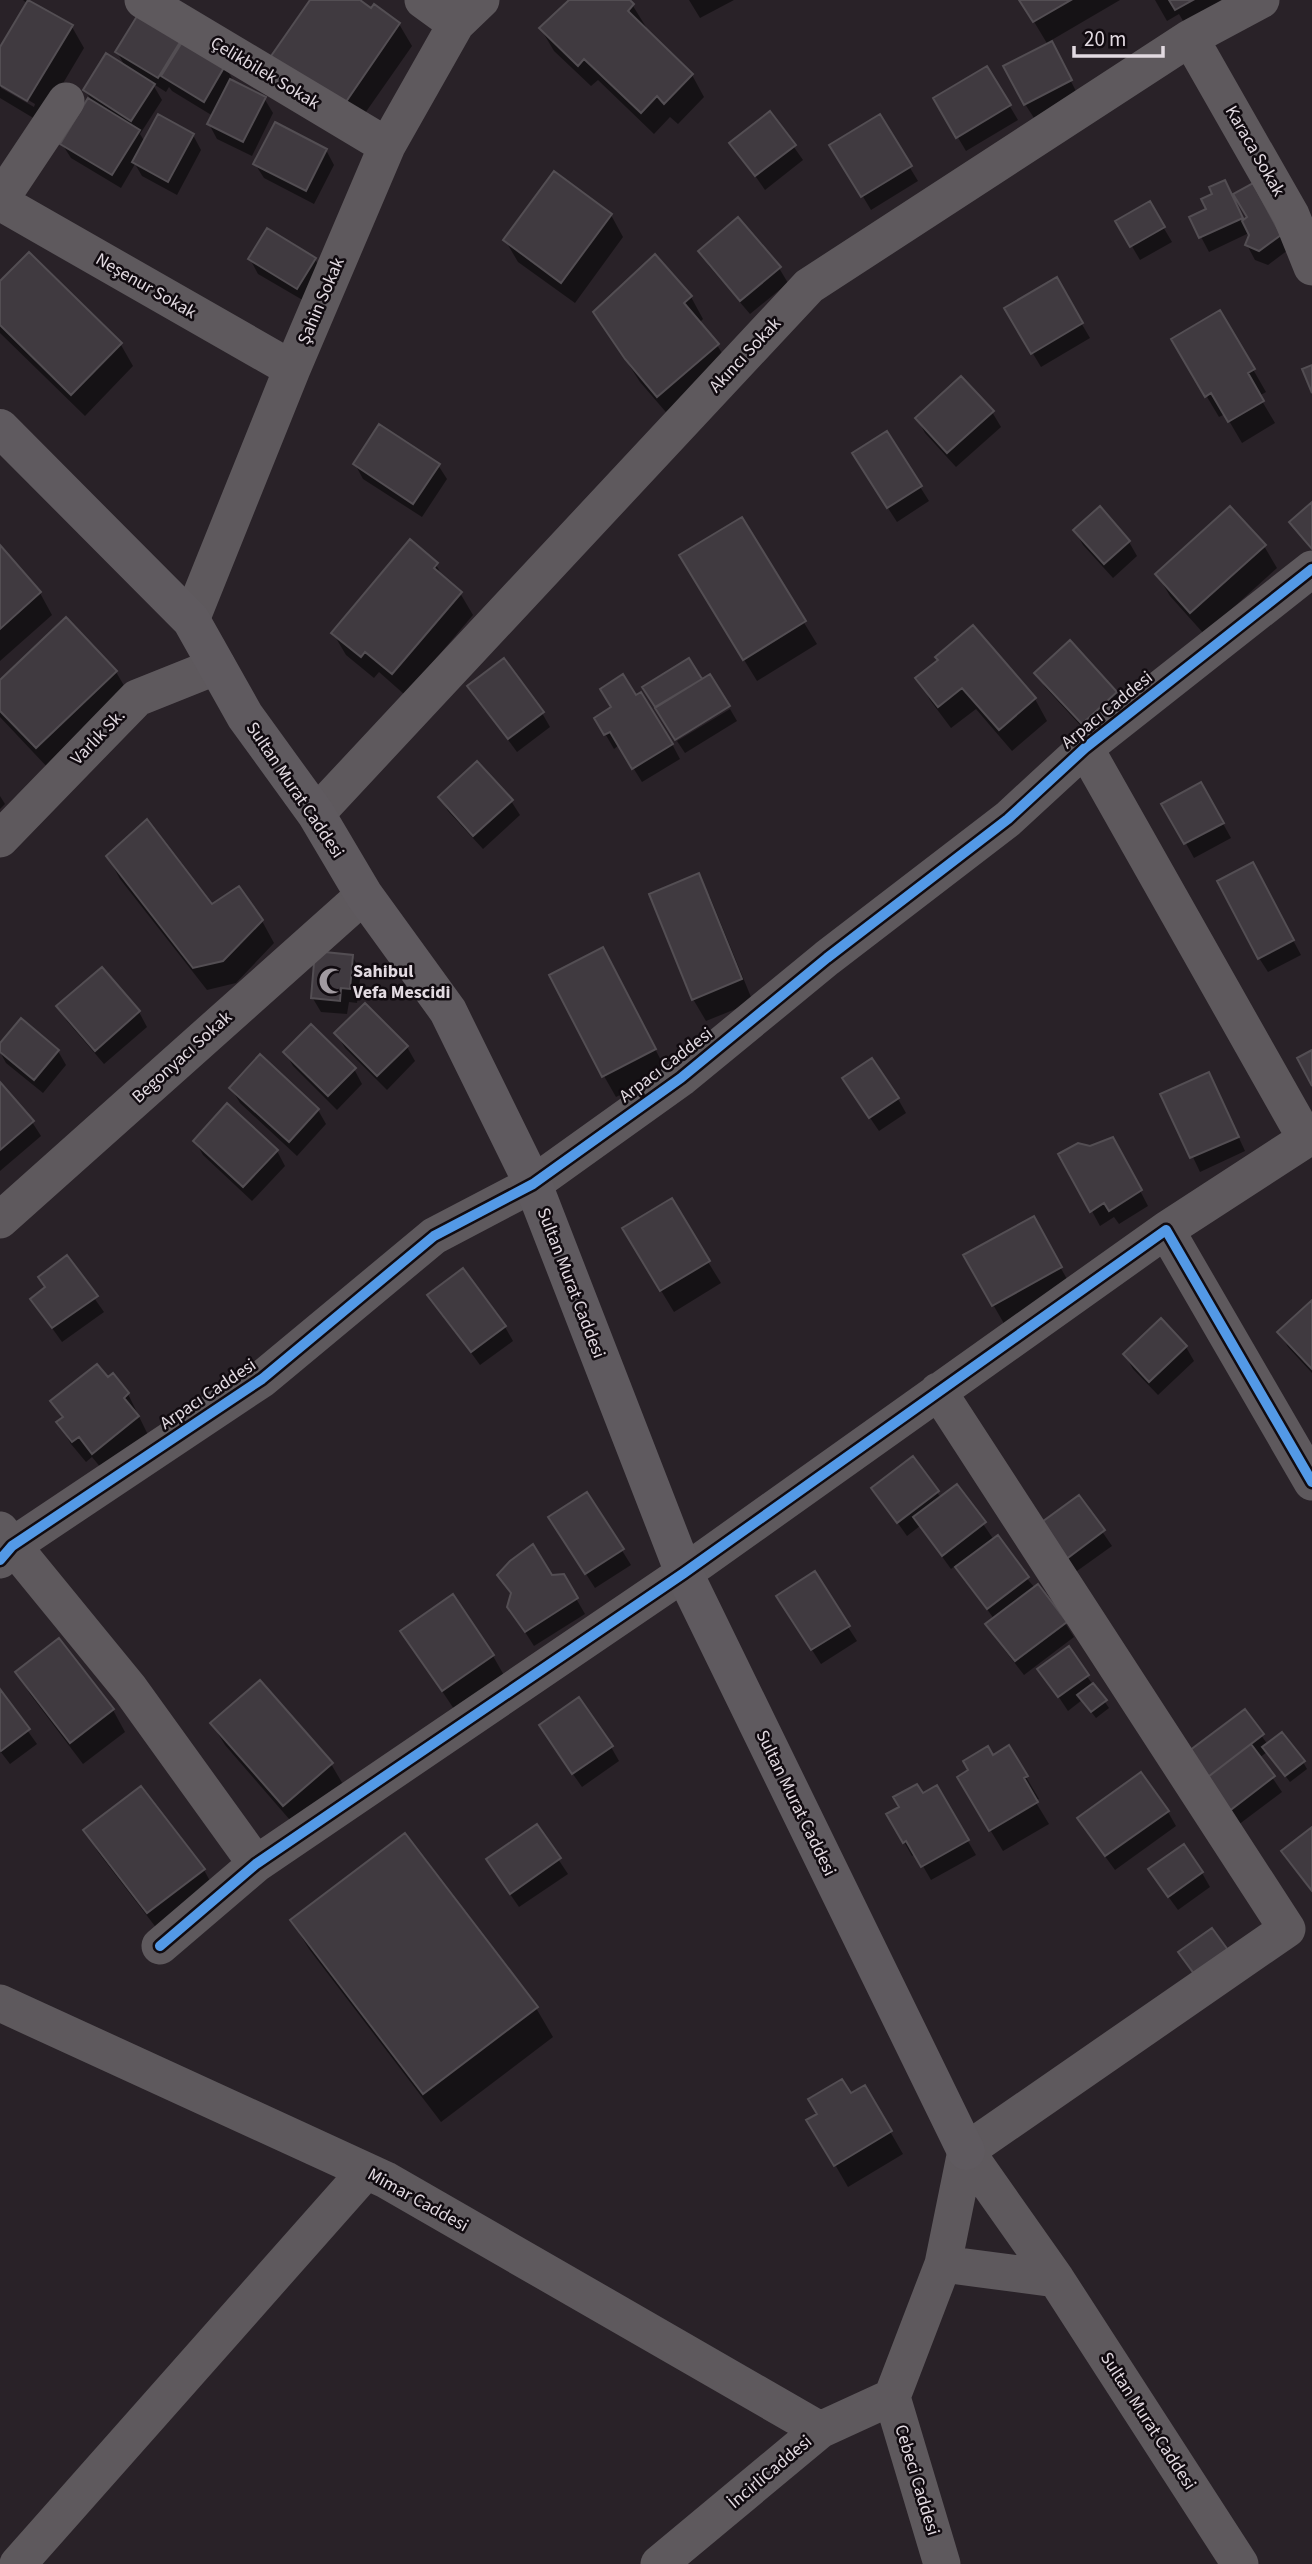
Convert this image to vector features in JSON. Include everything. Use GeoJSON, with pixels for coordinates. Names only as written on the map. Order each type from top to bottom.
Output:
{"type":"FeatureCollection","features":[{"type":"Feature","properties":{"kind":"main road","name":"Sultan Murat Caddesi"},"geometry":{"type":"LineString","coordinates":[[0,428],[191,620],[245,716],[316,814],[364,895],[448,1011],[533,1184],[684,1573],[966,2151]]}},
{"type":"Feature","properties":{"kind":"street","name":"Çelikbilek Sokak"},"geometry":{"type":"LineString","coordinates":[[143,0],[387,146]]}},
{"type":"Feature","properties":{"kind":"street"},"geometry":{"type":"LineString","coordinates":[[423,0],[469,12]]}},
{"type":"Feature","properties":{"kind":"street","name":"Akıncı Sokak"},"geometry":{"type":"LineString","coordinates":[[316,814],[809,286],[1191,38],[1261,0]]}},
{"type":"Feature","properties":{"kind":"street","name":"Şahin Sokak"},"geometry":{"type":"LineString","coordinates":[[191,620],[292,369],[387,146],[469,12]]}},
{"type":"Feature","properties":{"kind":"street","name":"Karaca Sokak"},"geometry":{"type":"LineString","coordinates":[[1191,38],[1291,215],[1312,267]]}},
{"type":"Feature","properties":{"kind":"street"},"geometry":{"type":"LineString","coordinates":[[0,201],[66,101]]}},
{"type":"Feature","properties":{"kind":"street","name":"Neşenur Sokak"},"geometry":{"type":"LineString","coordinates":[[0,201],[292,369]]}},
{"type":"Feature","properties":{"kind":"street","name":"Arpacı Caddesi"},"geometry":{"type":"LineString","coordinates":[[4,1546],[262,1379],[434,1236],[533,1184],[681,1078],[827,958],[1008,819],[1085,748],[1312,569]]}},
{"type":"Feature","properties":{"kind":"street","name":"Varlık Sk."},"geometry":{"type":"LineString","coordinates":[[0,839],[136,698],[217,666]]}},
{"type":"Feature","properties":{"kind":"street"},"geometry":{"type":"LineString","coordinates":[[160,1946],[256,1864],[684,1573],[1166,1230],[1309,1138],[1085,748]]}},
{"type":"Feature","properties":{"kind":"street","name":"Begonyacı Sokak"},"geometry":{"type":"LineString","coordinates":[[0,1220],[364,895]]}},
{"type":"Feature","properties":{"kind":"street"},"geometry":{"type":"LineString","coordinates":[[1166,1230],[1312,1482]]}},
{"type":"Feature","properties":{"kind":"street"},"geometry":{"type":"LineString","coordinates":[[892,2397],[943,2264],[966,2151],[1299,1923],[939,1391]]}},
{"type":"Feature","properties":{"kind":"street"},"geometry":{"type":"LineString","coordinates":[[4,1546],[130,1689],[256,1864]]}},
{"type":"Feature","properties":{"kind":"street","name":"Mimar Caddesi"},"geometry":{"type":"LineString","coordinates":[[0,2003],[366,2171],[820,2430]]}},
{"type":"Feature","properties":{"kind":"street","name":"Sultan Murat Caddesi"},"geometry":{"type":"LineString","coordinates":[[966,2151],[1056,2279],[1240,2564]]}},
{"type":"Feature","properties":{"kind":"street"},"geometry":{"type":"LineString","coordinates":[[18,2564],[366,2171]]}},
{"type":"Feature","properties":{"kind":"street"},"geometry":{"type":"LineString","coordinates":[[943,2264],[1056,2279]]}},
{"type":"Feature","properties":{"kind":"street","name":"İncirliCaddesi"},"geometry":{"type":"LineString","coordinates":[[659,2564],[820,2430],[892,2397]]}},
{"type":"Feature","properties":{"kind":"street","name":"Cebeci Caddesi"},"geometry":{"type":"LineString","coordinates":[[892,2397],[942,2564]]}},
{"type":"Feature","properties":{"kind":"building"},"geometry":{"type":"Polygon","coordinates":[[[28,0],[73,25],[27,101],[0,85],[0,47],[28,0]]]}},
{"type":"Feature","properties":{"kind":"building"},"geometry":{"type":"Polygon","coordinates":[[[310,0],[360,0],[371,8],[374,4],[400,23],[341,109],[269,59],[310,0]]]}},
{"type":"Feature","properties":{"kind":"building"},"geometry":{"type":"Polygon","coordinates":[[[569,0],[630,0],[634,4],[628,11],[693,74],[664,104],[657,96],[641,113],[584,59],[578,66],[539,28],[569,0]]]}},
{"type":"Feature","properties":{"kind":"building"},"geometry":{"type":"Polygon","coordinates":[[[1019,0],[1071,0],[1033,22],[1019,0]]]}},
{"type":"Feature","properties":{"kind":"building"},"geometry":{"type":"Polygon","coordinates":[[[1169,0],[1193,0],[1175,10],[1169,0]]]}},
{"type":"Feature","properties":{"kind":"building"},"geometry":{"type":"Polygon","coordinates":[[[142,8],[185,34],[158,78],[115,52],[142,8]]]}},
{"type":"Feature","properties":{"kind":"building"},"geometry":{"type":"Polygon","coordinates":[[[184,39],[226,64],[204,102],[161,76],[184,39]]]}},
{"type":"Feature","properties":{"kind":"building"},"geometry":{"type":"Polygon","coordinates":[[[1052,41],[1072,80],[1024,105],[1003,66],[1052,41]]]}},
{"type":"Feature","properties":{"kind":"building"},"geometry":{"type":"Polygon","coordinates":[[[106,53],[155,84],[131,121],[83,90],[106,53]]]}},
{"type":"Feature","properties":{"kind":"building"},"geometry":{"type":"Polygon","coordinates":[[[987,66],[1011,105],[956,138],[933,98],[987,66]]]}},
{"type":"Feature","properties":{"kind":"building"},"geometry":{"type":"Polygon","coordinates":[[[230,79],[266,97],[243,142],[207,124],[230,79]]]}},
{"type":"Feature","properties":{"kind":"building"},"geometry":{"type":"Polygon","coordinates":[[[88,98],[140,130],[112,175],[60,144],[88,98]]]}},
{"type":"Feature","properties":{"kind":"building"},"geometry":{"type":"Polygon","coordinates":[[[770,111],[796,145],[755,176],[729,143],[770,111]]]}},
{"type":"Feature","properties":{"kind":"building"},"geometry":{"type":"Polygon","coordinates":[[[158,114],[194,134],[168,182],[132,162],[158,114]]]}},
{"type":"Feature","properties":{"kind":"building"},"geometry":{"type":"Polygon","coordinates":[[[880,114],[912,166],[861,197],[829,145],[880,114]]]}},
{"type":"Feature","properties":{"kind":"building"},"geometry":{"type":"Polygon","coordinates":[[[275,122],[327,149],[306,191],[253,164],[275,122]]]}},
{"type":"Feature","properties":{"kind":"building"},"geometry":{"type":"Polygon","coordinates":[[[554,171],[612,214],[561,283],[503,240],[554,171]]]}},
{"type":"Feature","properties":{"kind":"building"},"geometry":{"type":"Polygon","coordinates":[[[1225,180],[1243,218],[1199,238],[1189,217],[1206,209],[1201,199],[1212,194],[1209,187],[1225,180]]]}},
{"type":"Feature","properties":{"kind":"building"},"geometry":{"type":"Polygon","coordinates":[[[1253,183],[1281,235],[1259,251],[1245,245],[1249,235],[1242,221],[1247,217],[1233,194],[1253,183]]]}},
{"type":"Feature","properties":{"kind":"building"},"geometry":{"type":"Polygon","coordinates":[[[1150,201],[1165,227],[1130,247],[1115,221],[1150,201]]]}},
{"type":"Feature","properties":{"kind":"building"},"geometry":{"type":"Polygon","coordinates":[[[738,217],[781,267],[740,301],[698,251],[738,217]]]}},
{"type":"Feature","properties":{"kind":"building"},"geometry":{"type":"Polygon","coordinates":[[[267,228],[316,258],[297,289],[248,259],[267,228]]]}},
{"type":"Feature","properties":{"kind":"building"},"geometry":{"type":"Polygon","coordinates":[[[29,252],[122,343],[71,395],[0,325],[0,281],[29,252]]]}},
{"type":"Feature","properties":{"kind":"building"},"geometry":{"type":"Polygon","coordinates":[[[655,254],[692,296],[684,303],[719,344],[657,397],[625,359],[593,312],[655,254]]]}},
{"type":"Feature","properties":{"kind":"building"},"geometry":{"type":"Polygon","coordinates":[[[1057,277],[1083,323],[1031,354],[1004,308],[1057,277]]]}},
{"type":"Feature","properties":{"kind":"building"},"geometry":{"type":"Polygon","coordinates":[[[1220,310],[1255,369],[1248,373],[1264,401],[1228,422],[1211,393],[1205,397],[1171,339],[1220,310]]]}},
{"type":"Feature","properties":{"kind":"building"},"geometry":{"type":"Polygon","coordinates":[[[1312,365],[1312,393],[1302,369],[1312,365]]]}},
{"type":"Feature","properties":{"kind":"building"},"geometry":{"type":"Polygon","coordinates":[[[961,376],[994,411],[947,453],[915,418],[961,376]]]}},
{"type":"Feature","properties":{"kind":"building"},"geometry":{"type":"Polygon","coordinates":[[[379,424],[440,464],[413,504],[353,464],[379,424]]]}},
{"type":"Feature","properties":{"kind":"building"},"geometry":{"type":"Polygon","coordinates":[[[887,431],[922,486],[887,508],[852,453],[887,431]]]}},
{"type":"Feature","properties":{"kind":"building"},"geometry":{"type":"Polygon","coordinates":[[[1312,502],[1312,549],[1289,522],[1312,502]]]}},
{"type":"Feature","properties":{"kind":"building"},"geometry":{"type":"Polygon","coordinates":[[[1100,506],[1130,541],[1104,564],[1073,530],[1100,506]]]}},
{"type":"Feature","properties":{"kind":"building"},"geometry":{"type":"Polygon","coordinates":[[[1230,506],[1266,545],[1190,613],[1155,574],[1230,506]]]}},
{"type":"Feature","properties":{"kind":"building"},"geometry":{"type":"Polygon","coordinates":[[[742,517],[806,621],[743,660],[679,555],[742,517]]]}},
{"type":"Feature","properties":{"kind":"building"},"geometry":{"type":"Polygon","coordinates":[[[410,539],[438,563],[434,568],[462,592],[392,674],[365,652],[361,657],[331,633],[410,539]]]}},
{"type":"Feature","properties":{"kind":"building"},"geometry":{"type":"Polygon","coordinates":[[[0,545],[41,592],[0,629],[0,545]]]}},
{"type":"Feature","properties":{"kind":"building"},"geometry":{"type":"Polygon","coordinates":[[[66,617],[117,671],[36,748],[0,711],[0,680],[66,617]]]}},
{"type":"Feature","properties":{"kind":"building"},"geometry":{"type":"Polygon","coordinates":[[[973,625],[1036,698],[999,730],[962,688],[938,707],[915,678],[938,660],[935,657],[973,625]]]}},
{"type":"Feature","properties":{"kind":"building"},"geometry":{"type":"Polygon","coordinates":[[[1070,640],[1117,692],[1082,724],[1034,673],[1070,640]]]}},
{"type":"Feature","properties":{"kind":"building"},"geometry":{"type":"Polygon","coordinates":[[[504,658],[544,712],[508,739],[467,686],[504,658]]]}},
{"type":"Feature","properties":{"kind":"building"},"geometry":{"type":"Polygon","coordinates":[[[689,658],[702,679],[655,707],[642,687],[689,658]]]}},
{"type":"Feature","properties":{"kind":"building"},"geometry":{"type":"Polygon","coordinates":[[[623,674],[636,695],[641,692],[673,744],[632,769],[610,732],[604,735],[594,718],[611,707],[600,689],[623,674]]]}},
{"type":"Feature","properties":{"kind":"building"},"geometry":{"type":"Polygon","coordinates":[[[710,674],[730,706],[675,740],[655,708],[710,674]]]}},
{"type":"Feature","properties":{"kind":"building"},"geometry":{"type":"Polygon","coordinates":[[[477,761],[513,800],[473,836],[438,797],[477,761]]]}},
{"type":"Feature","properties":{"kind":"building"},"geometry":{"type":"Polygon","coordinates":[[[1201,782],[1224,823],[1184,844],[1161,804],[1201,782]]]}},
{"type":"Feature","properties":{"kind":"building"},"geometry":{"type":"Polygon","coordinates":[[[147,819],[212,904],[239,886],[263,920],[223,961],[193,968],[106,856],[147,819]]]}},
{"type":"Feature","properties":{"kind":"building"},"geometry":{"type":"Polygon","coordinates":[[[1253,862],[1294,940],[1258,959],[1217,881],[1253,862]]]}},
{"type":"Feature","properties":{"kind":"building"},"geometry":{"type":"Polygon","coordinates":[[[699,873],[742,979],[692,1000],[649,894],[699,873]]]}},
{"type":"Feature","properties":{"kind":"building"},"geometry":{"type":"Polygon","coordinates":[[[603,947],[656,1049],[602,1077],[549,975],[603,947]]]}},
{"type":"Feature","properties":{"kind":"building","name":"Sahibul Vefa Mescidi"},"geometry":{"type":"Polygon","coordinates":[[[315,951],[353,955],[350,989],[341,988],[340,1001],[311,998],[315,951]]]}},
{"type":"Feature","properties":{"kind":"building"},"geometry":{"type":"Polygon","coordinates":[[[102,967],[140,1011],[95,1051],[56,1006],[102,967]]]}},
{"type":"Feature","properties":{"kind":"building"},"geometry":{"type":"Polygon","coordinates":[[[365,1003],[408,1046],[377,1076],[334,1033],[365,1003]]]}},
{"type":"Feature","properties":{"kind":"building"},"geometry":{"type":"Polygon","coordinates":[[[21,1018],[59,1050],[34,1080],[0,1052],[0,1043],[21,1018]]]}},
{"type":"Feature","properties":{"kind":"building"},"geometry":{"type":"Polygon","coordinates":[[[311,1024],[356,1068],[328,1096],[283,1052],[311,1024]]]}},
{"type":"Feature","properties":{"kind":"building"},"geometry":{"type":"Polygon","coordinates":[[[1312,1050],[1312,1086],[1297,1058],[1312,1050]]]}},
{"type":"Feature","properties":{"kind":"building"},"geometry":{"type":"Polygon","coordinates":[[[260,1054],[319,1109],[289,1142],[229,1088],[260,1054]]]}},
{"type":"Feature","properties":{"kind":"building"},"geometry":{"type":"Polygon","coordinates":[[[872,1058],[899,1098],[869,1118],[842,1078],[872,1058]]]}},
{"type":"Feature","properties":{"kind":"building"},"geometry":{"type":"Polygon","coordinates":[[[1209,1072],[1239,1137],[1190,1158],[1160,1094],[1209,1072]]]}},
{"type":"Feature","properties":{"kind":"building"},"geometry":{"type":"Polygon","coordinates":[[[0,1082],[34,1121],[0,1150],[0,1082]]]}},
{"type":"Feature","properties":{"kind":"building"},"geometry":{"type":"Polygon","coordinates":[[[227,1103],[278,1150],[243,1187],[193,1141],[227,1103]]]}},
{"type":"Feature","properties":{"kind":"building"},"geometry":{"type":"Polygon","coordinates":[[[1113,1137],[1142,1190],[1109,1211],[1104,1203],[1090,1212],[1058,1154],[1078,1143],[1090,1146],[1113,1137]]]}},
{"type":"Feature","properties":{"kind":"building"},"geometry":{"type":"Polygon","coordinates":[[[672,1198],[710,1261],[660,1291],[622,1228],[672,1198]]]}},
{"type":"Feature","properties":{"kind":"building"},"geometry":{"type":"Polygon","coordinates":[[[1034,1216],[1062,1267],[992,1306],[963,1255],[1034,1216]]]}},
{"type":"Feature","properties":{"kind":"building"},"geometry":{"type":"Polygon","coordinates":[[[67,1255],[98,1296],[52,1328],[30,1299],[45,1287],[38,1277],[67,1255]]]}},
{"type":"Feature","properties":{"kind":"building"},"geometry":{"type":"Polygon","coordinates":[[[463,1268],[506,1326],[471,1352],[427,1295],[463,1268]]]}},
{"type":"Feature","properties":{"kind":"building"},"geometry":{"type":"Polygon","coordinates":[[[1312,1300],[1312,1369],[1277,1332],[1312,1300]]]}},
{"type":"Feature","properties":{"kind":"building"},"geometry":{"type":"Polygon","coordinates":[[[1161,1318],[1187,1346],[1149,1382],[1123,1354],[1161,1318]]]}},
{"type":"Feature","properties":{"kind":"building"},"geometry":{"type":"Polygon","coordinates":[[[97,1364],[108,1377],[113,1373],[129,1393],[124,1398],[139,1416],[92,1454],[79,1437],[72,1442],[56,1422],[63,1417],[50,1401],[97,1364]]]}},
{"type":"Feature","properties":{"kind":"building"},"geometry":{"type":"Polygon","coordinates":[[[913,1456],[939,1491],[897,1523],[871,1488],[913,1456]]]}},
{"type":"Feature","properties":{"kind":"building"},"geometry":{"type":"Polygon","coordinates":[[[957,1484],[986,1522],[942,1556],[913,1517],[957,1484]]]}},
{"type":"Feature","properties":{"kind":"building"},"geometry":{"type":"Polygon","coordinates":[[[587,1492],[624,1549],[585,1574],[548,1517],[587,1492]]]}},
{"type":"Feature","properties":{"kind":"building"},"geometry":{"type":"Polygon","coordinates":[[[1079,1495],[1105,1530],[1061,1563],[1035,1527],[1079,1495]]]}},
{"type":"Feature","properties":{"kind":"building"},"geometry":{"type":"Polygon","coordinates":[[[998,1535],[1029,1577],[987,1609],[955,1567],[998,1535]]]}},
{"type":"Feature","properties":{"kind":"building"},"geometry":{"type":"Polygon","coordinates":[[[533,1544],[552,1575],[564,1574],[578,1598],[525,1632],[507,1607],[511,1593],[497,1575],[510,1561],[533,1544]]]}},
{"type":"Feature","properties":{"kind":"building"},"geometry":{"type":"Polygon","coordinates":[[[815,1571],[850,1626],[811,1650],[776,1596],[815,1571]]]}},
{"type":"Feature","properties":{"kind":"building"},"geometry":{"type":"Polygon","coordinates":[[[1038,1584],[1067,1622],[1015,1661],[985,1624],[1038,1584]]]}},
{"type":"Feature","properties":{"kind":"building"},"geometry":{"type":"Polygon","coordinates":[[[453,1594],[494,1655],[442,1691],[400,1631],[453,1594]]]}},
{"type":"Feature","properties":{"kind":"building"},"geometry":{"type":"Polygon","coordinates":[[[59,1638],[114,1709],[70,1743],[15,1672],[59,1638]]]}},
{"type":"Feature","properties":{"kind":"building"},"geometry":{"type":"Polygon","coordinates":[[[1069,1646],[1089,1675],[1058,1697],[1037,1669],[1069,1646]]]}},
{"type":"Feature","properties":{"kind":"building"},"geometry":{"type":"Polygon","coordinates":[[[260,1680],[333,1763],[283,1806],[210,1723],[260,1680]]]}},
{"type":"Feature","properties":{"kind":"building"},"geometry":{"type":"Polygon","coordinates":[[[1093,1683],[1107,1700],[1091,1712],[1077,1695],[1093,1683]]]}},
{"type":"Feature","properties":{"kind":"building"},"geometry":{"type":"Polygon","coordinates":[[[0,1689],[30,1729],[1,1751],[0,1750],[0,1689]]]}},
{"type":"Feature","properties":{"kind":"building"},"geometry":{"type":"Polygon","coordinates":[[[579,1697],[613,1746],[572,1774],[539,1725],[579,1697]]]}},
{"type":"Feature","properties":{"kind":"building"},"geometry":{"type":"Polygon","coordinates":[[[1245,1709],[1264,1734],[1204,1780],[1185,1754],[1245,1709]]]}},
{"type":"Feature","properties":{"kind":"building"},"geometry":{"type":"Polygon","coordinates":[[[1282,1732],[1305,1761],[1285,1776],[1262,1747],[1282,1732]]]}},
{"type":"Feature","properties":{"kind":"building"},"geometry":{"type":"Polygon","coordinates":[[[1251,1744],[1275,1776],[1228,1812],[1204,1780],[1251,1744]]]}},
{"type":"Feature","properties":{"kind":"building"},"geometry":{"type":"Polygon","coordinates":[[[1009,1745],[1028,1776],[1024,1778],[1038,1802],[989,1831],[957,1777],[968,1770],[963,1761],[988,1746],[993,1755],[1009,1745]]]}},
{"type":"Feature","properties":{"kind":"building"},"geometry":{"type":"Polygon","coordinates":[[[1141,1772],[1169,1811],[1105,1856],[1077,1818],[1141,1772]]]}},
{"type":"Feature","properties":{"kind":"building"},"geometry":{"type":"Polygon","coordinates":[[[917,1784],[923,1793],[937,1785],[969,1840],[921,1867],[886,1814],[899,1807],[893,1797],[917,1784]]]}},
{"type":"Feature","properties":{"kind":"building"},"geometry":{"type":"Polygon","coordinates":[[[141,1786],[205,1869],[147,1913],[83,1830],[141,1786]]]}},
{"type":"Feature","properties":{"kind":"building"},"geometry":{"type":"Polygon","coordinates":[[[537,1824],[561,1858],[510,1894],[486,1859],[537,1824]]]}},
{"type":"Feature","properties":{"kind":"building"},"geometry":{"type":"Polygon","coordinates":[[[1312,1827],[1312,1891],[1281,1851],[1312,1827]]]}},
{"type":"Feature","properties":{"kind":"building"},"geometry":{"type":"Polygon","coordinates":[[[405,1833],[538,2007],[423,2094],[290,1920],[405,1833]]]}},
{"type":"Feature","properties":{"kind":"building"},"geometry":{"type":"Polygon","coordinates":[[[1184,1844],[1203,1872],[1168,1897],[1148,1869],[1184,1844]]]}},
{"type":"Feature","properties":{"kind":"building"},"geometry":{"type":"Polygon","coordinates":[[[1212,1928],[1228,1950],[1195,1975],[1178,1952],[1212,1928]]]}},
{"type":"Feature","properties":{"kind":"building"},"geometry":{"type":"Polygon","coordinates":[[[842,2079],[851,2093],[865,2085],[892,2131],[834,2166],[806,2120],[817,2114],[808,2099],[842,2079]]]}},
{"type":"Feature","properties":{"kind":"cycle path"},"geometry":{"type":"LineString","coordinates":[[0,1560],[12,1546],[262,1379],[434,1236],[533,1184],[681,1078],[827,958],[1008,819],[1085,748],[1312,569]]}},
{"type":"Feature","properties":{"kind":"cycle path"},"geometry":{"type":"LineString","coordinates":[[160,1946],[256,1864],[684,1573],[1166,1230],[1312,1482]]}},
{"type":"Feature","properties":{"kind":"place","name":"Sahibul Vefa Mescidi"},"geometry":{"type":"Point","coordinates":[332,981]}}]}
